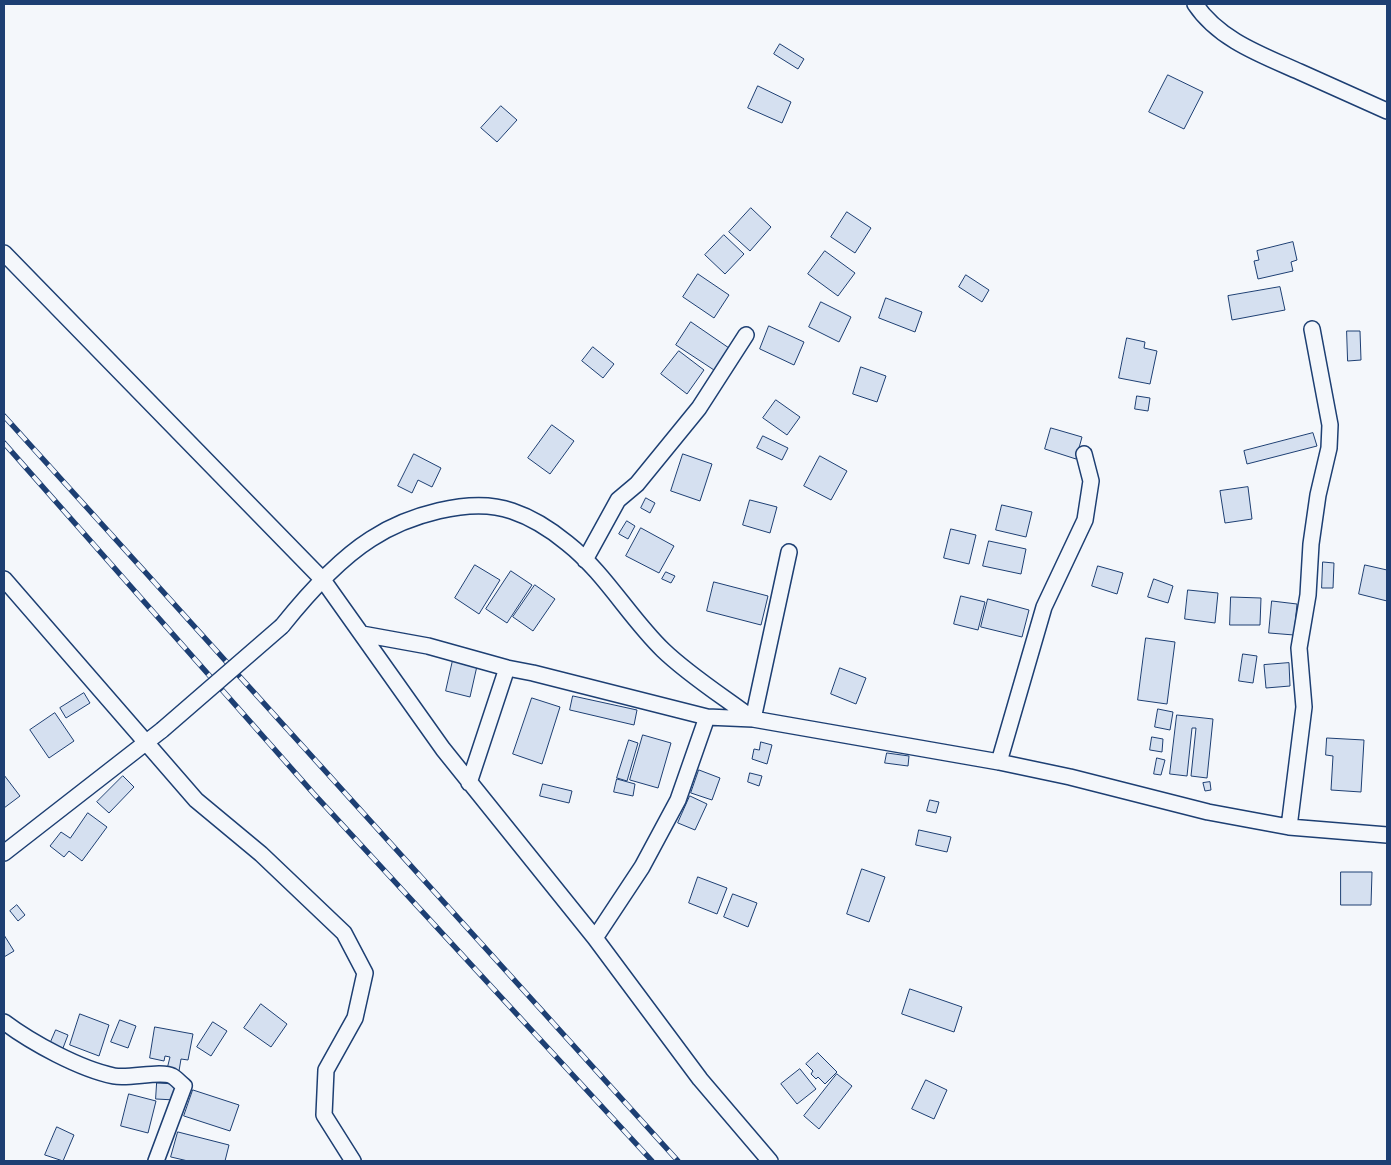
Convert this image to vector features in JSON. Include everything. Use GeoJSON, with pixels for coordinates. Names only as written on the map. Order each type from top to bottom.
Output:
{"type":"FeatureCollection","features":[{"type":"Feature","properties":{"kind":"street"},"geometry":{"type":"LineString","coordinates":[[1195,4],[1202,14],[1221,32],[1250,49],[1387,112]]}},
{"type":"Feature","properties":{"kind":"street"},"geometry":{"type":"LineString","coordinates":[[4,252],[323,580],[469,783],[595,938],[700,1079],[770,1161]]}},
{"type":"Feature","properties":{"kind":"street"},"geometry":{"type":"LineString","coordinates":[[1289,827],[1304,707],[1299,648],[1308,594],[1311,544],[1318,495],[1329,448],[1330,425],[1312,329]]}},
{"type":"Feature","properties":{"kind":"street"},"geometry":{"type":"LineString","coordinates":[[585,560],[618,500],[638,484],[699,408],[746,335]]}},
{"type":"Feature","properties":{"kind":"street"},"geometry":{"type":"LineString","coordinates":[[999,762],[1044,607],[1085,520],[1091,481],[1084,454]]}},
{"type":"Feature","properties":{"kind":"street"},"geometry":{"type":"LineString","coordinates":[[4,853],[162,730],[282,626],[323,580],[371,539],[407,521],[449,508],[482,506],[511,510],[544,525],[569,544],[585,560],[663,650],[753,719]]}},
{"type":"Feature","properties":{"kind":"street"},"geometry":{"type":"LineString","coordinates":[[753,719],[789,552]]}},
{"type":"Feature","properties":{"kind":"street"},"geometry":{"type":"LineString","coordinates":[[4,579],[196,800],[261,854],[344,933],[364,973],[355,1018],[326,1070],[324,1115],[353,1161]]}},
{"type":"Feature","properties":{"kind":"street"},"geometry":{"type":"LineString","coordinates":[[362,634],[428,646],[507,668],[534,673],[707,717],[753,719],[999,762],[1070,777],[1208,812],[1289,827],[1387,835]]}},
{"type":"Feature","properties":{"kind":"street"},"geometry":{"type":"LineString","coordinates":[[469,783],[507,668]]}},
{"type":"Feature","properties":{"kind":"street"},"geometry":{"type":"LineString","coordinates":[[595,938],[642,867],[678,800],[707,717]]}},
{"type":"Feature","properties":{"kind":"street"},"geometry":{"type":"LineString","coordinates":[[4,1022],[25,1038],[93,1070],[116,1076],[165,1074],[173,1076],[184,1086],[156,1161]]}},
{"type":"Feature","properties":{"kind":"building"},"geometry":{"type":"Polygon","coordinates":[[[780,44],[804,59],[798,69],[774,54],[780,44]]]}},
{"type":"Feature","properties":{"kind":"building"},"geometry":{"type":"Polygon","coordinates":[[[1168,75],[1203,92],[1184,129],[1149,112],[1168,75]]]}},
{"type":"Feature","properties":{"kind":"building"},"geometry":{"type":"Polygon","coordinates":[[[758,86],[791,102],[782,123],[748,108],[758,86]]]}},
{"type":"Feature","properties":{"kind":"building"},"geometry":{"type":"Polygon","coordinates":[[[501,106],[517,120],[497,142],[481,128],[501,106]]]}},
{"type":"Feature","properties":{"kind":"building"},"geometry":{"type":"Polygon","coordinates":[[[751,208],[771,227],[750,251],[729,232],[751,208]]]}},
{"type":"Feature","properties":{"kind":"building"},"geometry":{"type":"Polygon","coordinates":[[[847,212],[871,228],[855,253],[831,237],[847,212]]]}},
{"type":"Feature","properties":{"kind":"building"},"geometry":{"type":"Polygon","coordinates":[[[724,235],[744,254],[725,274],[705,255],[724,235]]]}},
{"type":"Feature","properties":{"kind":"building"},"geometry":{"type":"Polygon","coordinates":[[[1293,242],[1297,260],[1291,262],[1293,271],[1258,279],[1254,261],[1259,260],[1257,251],[1293,242]]]}},
{"type":"Feature","properties":{"kind":"building"},"geometry":{"type":"Polygon","coordinates":[[[825,251],[855,273],[838,296],[808,274],[825,251]]]}},
{"type":"Feature","properties":{"kind":"building"},"geometry":{"type":"Polygon","coordinates":[[[698,274],[729,295],[714,318],[683,297],[698,274]]]}},
{"type":"Feature","properties":{"kind":"building"},"geometry":{"type":"Polygon","coordinates":[[[966,275],[989,290],[982,302],[959,287],[966,275]]]}},
{"type":"Feature","properties":{"kind":"building"},"geometry":{"type":"Polygon","coordinates":[[[1280,287],[1285,310],[1232,320],[1228,296],[1280,287]]]}},
{"type":"Feature","properties":{"kind":"building"},"geometry":{"type":"Polygon","coordinates":[[[886,298],[922,312],[915,332],[879,318],[886,298]]]}},
{"type":"Feature","properties":{"kind":"building"},"geometry":{"type":"Polygon","coordinates":[[[821,302],[851,317],[839,342],[809,327],[821,302]]]}},
{"type":"Feature","properties":{"kind":"building"},"geometry":{"type":"Polygon","coordinates":[[[691,322],[729,348],[714,370],[676,345],[691,322]]]}},
{"type":"Feature","properties":{"kind":"building"},"geometry":{"type":"Polygon","coordinates":[[[769,326],[804,342],[794,365],[760,349],[769,326]]]}},
{"type":"Feature","properties":{"kind":"building"},"geometry":{"type":"Polygon","coordinates":[[[1347,331],[1360,331],[1361,360],[1348,361],[1347,331]]]}},
{"type":"Feature","properties":{"kind":"building"},"geometry":{"type":"Polygon","coordinates":[[[1127,338],[1145,342],[1144,348],[1157,351],[1150,384],[1119,378],[1127,338]]]}},
{"type":"Feature","properties":{"kind":"building"},"geometry":{"type":"Polygon","coordinates":[[[593,347],[614,364],[603,378],[582,361],[593,347]]]}},
{"type":"Feature","properties":{"kind":"building"},"geometry":{"type":"Polygon","coordinates":[[[679,351],[704,370],[687,394],[661,374],[679,351]]]}},
{"type":"Feature","properties":{"kind":"building"},"geometry":{"type":"Polygon","coordinates":[[[861,367],[886,376],[877,402],[853,394],[861,367]]]}},
{"type":"Feature","properties":{"kind":"building"},"geometry":{"type":"Polygon","coordinates":[[[1137,396],[1150,398],[1148,411],[1135,409],[1137,396]]]}},
{"type":"Feature","properties":{"kind":"building"},"geometry":{"type":"Polygon","coordinates":[[[776,400],[800,417],[787,435],[763,418],[776,400]]]}},
{"type":"Feature","properties":{"kind":"building"},"geometry":{"type":"Polygon","coordinates":[[[552,425],[574,441],[550,474],[528,458],[552,425]]]}},
{"type":"Feature","properties":{"kind":"building"},"geometry":{"type":"Polygon","coordinates":[[[1051,428],[1082,437],[1076,459],[1045,449],[1051,428]]]}},
{"type":"Feature","properties":{"kind":"building"},"geometry":{"type":"Polygon","coordinates":[[[1313,433],[1317,446],[1247,464],[1244,451],[1313,433]]]}},
{"type":"Feature","properties":{"kind":"building"},"geometry":{"type":"Polygon","coordinates":[[[763,436],[788,448],[782,460],[757,448],[763,436]]]}},
{"type":"Feature","properties":{"kind":"building"},"geometry":{"type":"Polygon","coordinates":[[[414,454],[441,468],[432,487],[418,480],[412,493],[398,486],[414,454]]]}},
{"type":"Feature","properties":{"kind":"building"},"geometry":{"type":"Polygon","coordinates":[[[683,454],[712,464],[700,501],[671,491],[683,454]]]}},
{"type":"Feature","properties":{"kind":"building"},"geometry":{"type":"Polygon","coordinates":[[[820,456],[847,471],[831,500],[804,486],[820,456]]]}},
{"type":"Feature","properties":{"kind":"building"},"geometry":{"type":"Polygon","coordinates":[[[1248,487],[1252,519],[1225,523],[1220,491],[1248,487]]]}},
{"type":"Feature","properties":{"kind":"building"},"geometry":{"type":"Polygon","coordinates":[[[646,498],[655,503],[650,513],[641,508],[646,498]]]}},
{"type":"Feature","properties":{"kind":"building"},"geometry":{"type":"Polygon","coordinates":[[[750,500],[777,507],[770,533],[743,525],[750,500]]]}},
{"type":"Feature","properties":{"kind":"building"},"geometry":{"type":"Polygon","coordinates":[[[1002,505],[1032,512],[1026,537],[996,530],[1002,505]]]}},
{"type":"Feature","properties":{"kind":"building"},"geometry":{"type":"Polygon","coordinates":[[[627,521],[635,526],[628,539],[619,534],[627,521]]]}},
{"type":"Feature","properties":{"kind":"building"},"geometry":{"type":"Polygon","coordinates":[[[641,528],[674,546],[659,573],[626,556],[641,528]]]}},
{"type":"Feature","properties":{"kind":"building"},"geometry":{"type":"Polygon","coordinates":[[[951,529],[976,535],[969,564],[944,558],[951,529]]]}},
{"type":"Feature","properties":{"kind":"building"},"geometry":{"type":"Polygon","coordinates":[[[989,541],[1026,549],[1021,574],[983,566],[989,541]]]}},
{"type":"Feature","properties":{"kind":"building"},"geometry":{"type":"Polygon","coordinates":[[[1323,562],[1334,563],[1333,588],[1322,588],[1323,562]]]}},
{"type":"Feature","properties":{"kind":"building"},"geometry":{"type":"Polygon","coordinates":[[[475,565],[500,580],[479,614],[455,598],[475,565]]]}},
{"type":"Feature","properties":{"kind":"building"},"geometry":{"type":"Polygon","coordinates":[[[1365,565],[1387,570],[1387,601],[1359,594],[1365,565]]]}},
{"type":"Feature","properties":{"kind":"building"},"geometry":{"type":"Polygon","coordinates":[[[1098,566],[1123,573],[1117,594],[1092,586],[1098,566]]]}},
{"type":"Feature","properties":{"kind":"building"},"geometry":{"type":"Polygon","coordinates":[[[511,571],[532,585],[507,623],[486,609],[511,571]]]}},
{"type":"Feature","properties":{"kind":"building"},"geometry":{"type":"Polygon","coordinates":[[[666,572],[675,576],[671,583],[662,579],[666,572]]]}},
{"type":"Feature","properties":{"kind":"building"},"geometry":{"type":"Polygon","coordinates":[[[1154,579],[1173,586],[1168,603],[1148,597],[1154,579]]]}},
{"type":"Feature","properties":{"kind":"building"},"geometry":{"type":"Polygon","coordinates":[[[714,582],[768,596],[761,625],[707,611],[714,582]]]}},
{"type":"Feature","properties":{"kind":"building"},"geometry":{"type":"Polygon","coordinates":[[[535,585],[555,599],[533,631],[513,617],[535,585]]]}},
{"type":"Feature","properties":{"kind":"building"},"geometry":{"type":"Polygon","coordinates":[[[1188,590],[1218,593],[1215,623],[1185,619],[1188,590]]]}},
{"type":"Feature","properties":{"kind":"building"},"geometry":{"type":"Polygon","coordinates":[[[961,596],[985,602],[978,630],[954,624],[961,596]]]}},
{"type":"Feature","properties":{"kind":"building"},"geometry":{"type":"Polygon","coordinates":[[[1231,597],[1261,598],[1260,625],[1230,625],[1231,597]]]}},
{"type":"Feature","properties":{"kind":"building"},"geometry":{"type":"Polygon","coordinates":[[[988,599],[1029,610],[1022,637],[981,627],[988,599]]]}},
{"type":"Feature","properties":{"kind":"building"},"geometry":{"type":"Polygon","coordinates":[[[1272,601],[1297,604],[1294,635],[1269,633],[1272,601]]]}},
{"type":"Feature","properties":{"kind":"building"},"geometry":{"type":"Polygon","coordinates":[[[1146,638],[1175,642],[1167,704],[1138,700],[1146,638]]]}},
{"type":"Feature","properties":{"kind":"building"},"geometry":{"type":"Polygon","coordinates":[[[1243,654],[1257,656],[1253,683],[1239,681],[1243,654]]]}},
{"type":"Feature","properties":{"kind":"building"},"geometry":{"type":"Polygon","coordinates":[[[453,660],[477,666],[470,697],[446,691],[453,660]]]}},
{"type":"Feature","properties":{"kind":"building"},"geometry":{"type":"Polygon","coordinates":[[[1289,663],[1290,686],[1266,688],[1264,665],[1289,663]]]}},
{"type":"Feature","properties":{"kind":"building"},"geometry":{"type":"Polygon","coordinates":[[[840,668],[866,678],[856,704],[831,694],[840,668]]]}},
{"type":"Feature","properties":{"kind":"building"},"geometry":{"type":"Polygon","coordinates":[[[84,693],[90,703],[66,718],[60,708],[84,693]]]}},
{"type":"Feature","properties":{"kind":"building"},"geometry":{"type":"Polygon","coordinates":[[[573,696],[637,710],[634,725],[570,710],[573,696]]]}},
{"type":"Feature","properties":{"kind":"building"},"geometry":{"type":"Polygon","coordinates":[[[532,698],[560,707],[542,764],[513,754],[532,698]]]}},
{"type":"Feature","properties":{"kind":"building"},"geometry":{"type":"Polygon","coordinates":[[[1158,709],[1173,712],[1170,730],[1155,727],[1158,709]]]}},
{"type":"Feature","properties":{"kind":"building"},"geometry":{"type":"Polygon","coordinates":[[[55,713],[74,741],[49,758],[30,730],[55,713]]]}},
{"type":"Feature","properties":{"kind":"building"},"geometry":{"type":"Polygon","coordinates":[[[1177,715],[1213,719],[1207,778],[1191,776],[1196,728],[1192,728],[1187,776],[1170,774],[1177,715]]]}},
{"type":"Feature","properties":{"kind":"building"},"geometry":{"type":"Polygon","coordinates":[[[643,735],[671,743],[658,788],[630,780],[643,735]]]}},
{"type":"Feature","properties":{"kind":"building"},"geometry":{"type":"Polygon","coordinates":[[[1152,737],[1163,739],[1162,752],[1150,750],[1152,737]]]}},
{"type":"Feature","properties":{"kind":"building"},"geometry":{"type":"Polygon","coordinates":[[[1327,738],[1364,740],[1361,792],[1331,790],[1333,756],[1326,755],[1327,738]]]}},
{"type":"Feature","properties":{"kind":"building"},"geometry":{"type":"Polygon","coordinates":[[[629,740],[638,743],[627,781],[617,778],[629,740]]]}},
{"type":"Feature","properties":{"kind":"building"},"geometry":{"type":"Polygon","coordinates":[[[761,742],[772,745],[767,764],[752,759],[754,749],[759,750],[761,742]]]}},
{"type":"Feature","properties":{"kind":"building"},"geometry":{"type":"Polygon","coordinates":[[[887,753],[909,756],[908,766],[885,763],[887,753]]]}},
{"type":"Feature","properties":{"kind":"building"},"geometry":{"type":"Polygon","coordinates":[[[1157,758],[1165,760],[1161,775],[1154,774],[1157,758]]]}},
{"type":"Feature","properties":{"kind":"building"},"geometry":{"type":"Polygon","coordinates":[[[699,770],[720,778],[712,800],[691,793],[699,770]]]}},
{"type":"Feature","properties":{"kind":"building"},"geometry":{"type":"Polygon","coordinates":[[[750,773],[762,776],[759,786],[748,782],[750,773]]]}},
{"type":"Feature","properties":{"kind":"building"},"geometry":{"type":"Polygon","coordinates":[[[4,775],[20,796],[4,808],[4,775]]]}},
{"type":"Feature","properties":{"kind":"building"},"geometry":{"type":"Polygon","coordinates":[[[123,776],[134,787],[109,813],[97,802],[123,776]]]}},
{"type":"Feature","properties":{"kind":"building"},"geometry":{"type":"Polygon","coordinates":[[[617,779],[635,784],[633,796],[614,792],[617,779]]]}},
{"type":"Feature","properties":{"kind":"building"},"geometry":{"type":"Polygon","coordinates":[[[1210,782],[1211,790],[1205,791],[1203,783],[1210,782]]]}},
{"type":"Feature","properties":{"kind":"building"},"geometry":{"type":"Polygon","coordinates":[[[543,784],[572,791],[569,803],[540,796],[543,784]]]}},
{"type":"Feature","properties":{"kind":"building"},"geometry":{"type":"Polygon","coordinates":[[[690,796],[707,804],[695,830],[678,823],[690,796]]]}},
{"type":"Feature","properties":{"kind":"building"},"geometry":{"type":"Polygon","coordinates":[[[930,800],[939,802],[936,813],[927,811],[930,800]]]}},
{"type":"Feature","properties":{"kind":"building"},"geometry":{"type":"Polygon","coordinates":[[[88,813],[107,827],[82,861],[69,851],[64,857],[50,846],[61,832],[70,838],[88,813]]]}},
{"type":"Feature","properties":{"kind":"building"},"geometry":{"type":"Polygon","coordinates":[[[919,830],[951,837],[947,852],[916,845],[919,830]]]}},
{"type":"Feature","properties":{"kind":"building"},"geometry":{"type":"Polygon","coordinates":[[[862,869],[885,877],[869,922],[847,914],[862,869]]]}},
{"type":"Feature","properties":{"kind":"building"},"geometry":{"type":"Polygon","coordinates":[[[1341,872],[1372,872],[1371,905],[1341,905],[1341,872]]]}},
{"type":"Feature","properties":{"kind":"building"},"geometry":{"type":"Polygon","coordinates":[[[698,877],[727,888],[717,914],[689,903],[698,877]]]}},
{"type":"Feature","properties":{"kind":"building"},"geometry":{"type":"Polygon","coordinates":[[[733,894],[757,903],[748,927],[724,917],[733,894]]]}},
{"type":"Feature","properties":{"kind":"building"},"geometry":{"type":"Polygon","coordinates":[[[17,905],[25,915],[18,921],[10,911],[17,905]]]}},
{"type":"Feature","properties":{"kind":"building"},"geometry":{"type":"Polygon","coordinates":[[[4,935],[14,951],[4,957],[4,935]]]}},
{"type":"Feature","properties":{"kind":"building"},"geometry":{"type":"Polygon","coordinates":[[[910,989],[962,1007],[954,1032],[902,1014],[910,989]]]}},
{"type":"Feature","properties":{"kind":"building"},"geometry":{"type":"Polygon","coordinates":[[[261,1004],[287,1024],[271,1047],[244,1028],[261,1004]]]}},
{"type":"Feature","properties":{"kind":"building"},"geometry":{"type":"Polygon","coordinates":[[[80,1014],[109,1025],[99,1056],[70,1045],[80,1014]]]}},
{"type":"Feature","properties":{"kind":"building"},"geometry":{"type":"Polygon","coordinates":[[[120,1020],[136,1026],[128,1048],[111,1042],[120,1020]]]}},
{"type":"Feature","properties":{"kind":"building"},"geometry":{"type":"Polygon","coordinates":[[[213,1022],[227,1031],[211,1056],[197,1047],[213,1022]]]}},
{"type":"Feature","properties":{"kind":"building"},"geometry":{"type":"Polygon","coordinates":[[[155,1027],[193,1034],[188,1060],[181,1059],[179,1071],[167,1069],[170,1057],[165,1056],[164,1061],[150,1058],[155,1027]]]}},
{"type":"Feature","properties":{"kind":"building"},"geometry":{"type":"Polygon","coordinates":[[[56,1030],[68,1035],[63,1048],[50,1044],[56,1030]]]}},
{"type":"Feature","properties":{"kind":"building"},"geometry":{"type":"Polygon","coordinates":[[[818,1053],[837,1072],[825,1084],[818,1077],[816,1079],[811,1074],[813,1071],[806,1064],[818,1053]]]}},
{"type":"Feature","properties":{"kind":"building"},"geometry":{"type":"Polygon","coordinates":[[[800,1069],[816,1089],[797,1104],[781,1084],[800,1069]]]}},
{"type":"Feature","properties":{"kind":"building"},"geometry":{"type":"Polygon","coordinates":[[[837,1074],[852,1086],[819,1129],[804,1116],[837,1074]]]}},
{"type":"Feature","properties":{"kind":"building"},"geometry":{"type":"Polygon","coordinates":[[[926,1080],[947,1090],[934,1119],[912,1109],[926,1080]]]}},
{"type":"Feature","properties":{"kind":"building"},"geometry":{"type":"Polygon","coordinates":[[[157,1083],[177,1084],[175,1100],[156,1099],[157,1083]]]}},
{"type":"Feature","properties":{"kind":"building"},"geometry":{"type":"Polygon","coordinates":[[[193,1090],[239,1105],[230,1131],[184,1116],[193,1090]]]}},
{"type":"Feature","properties":{"kind":"building"},"geometry":{"type":"Polygon","coordinates":[[[129,1094],[156,1101],[148,1133],[121,1126],[129,1094]]]}},
{"type":"Feature","properties":{"kind":"building"},"geometry":{"type":"Polygon","coordinates":[[[57,1127],[74,1135],[63,1161],[45,1155],[57,1127]]]}},
{"type":"Feature","properties":{"kind":"building"},"geometry":{"type":"Polygon","coordinates":[[[178,1132],[229,1145],[225,1161],[188,1161],[171,1157],[178,1132]]]}},
{"type":"Feature","properties":{"kind":"railway"},"geometry":{"type":"LineString","coordinates":[[4,416],[678,1161]]}},
{"type":"Feature","properties":{"kind":"railway"},"geometry":{"type":"LineString","coordinates":[[4,443],[314,794],[652,1161]]}}]}
